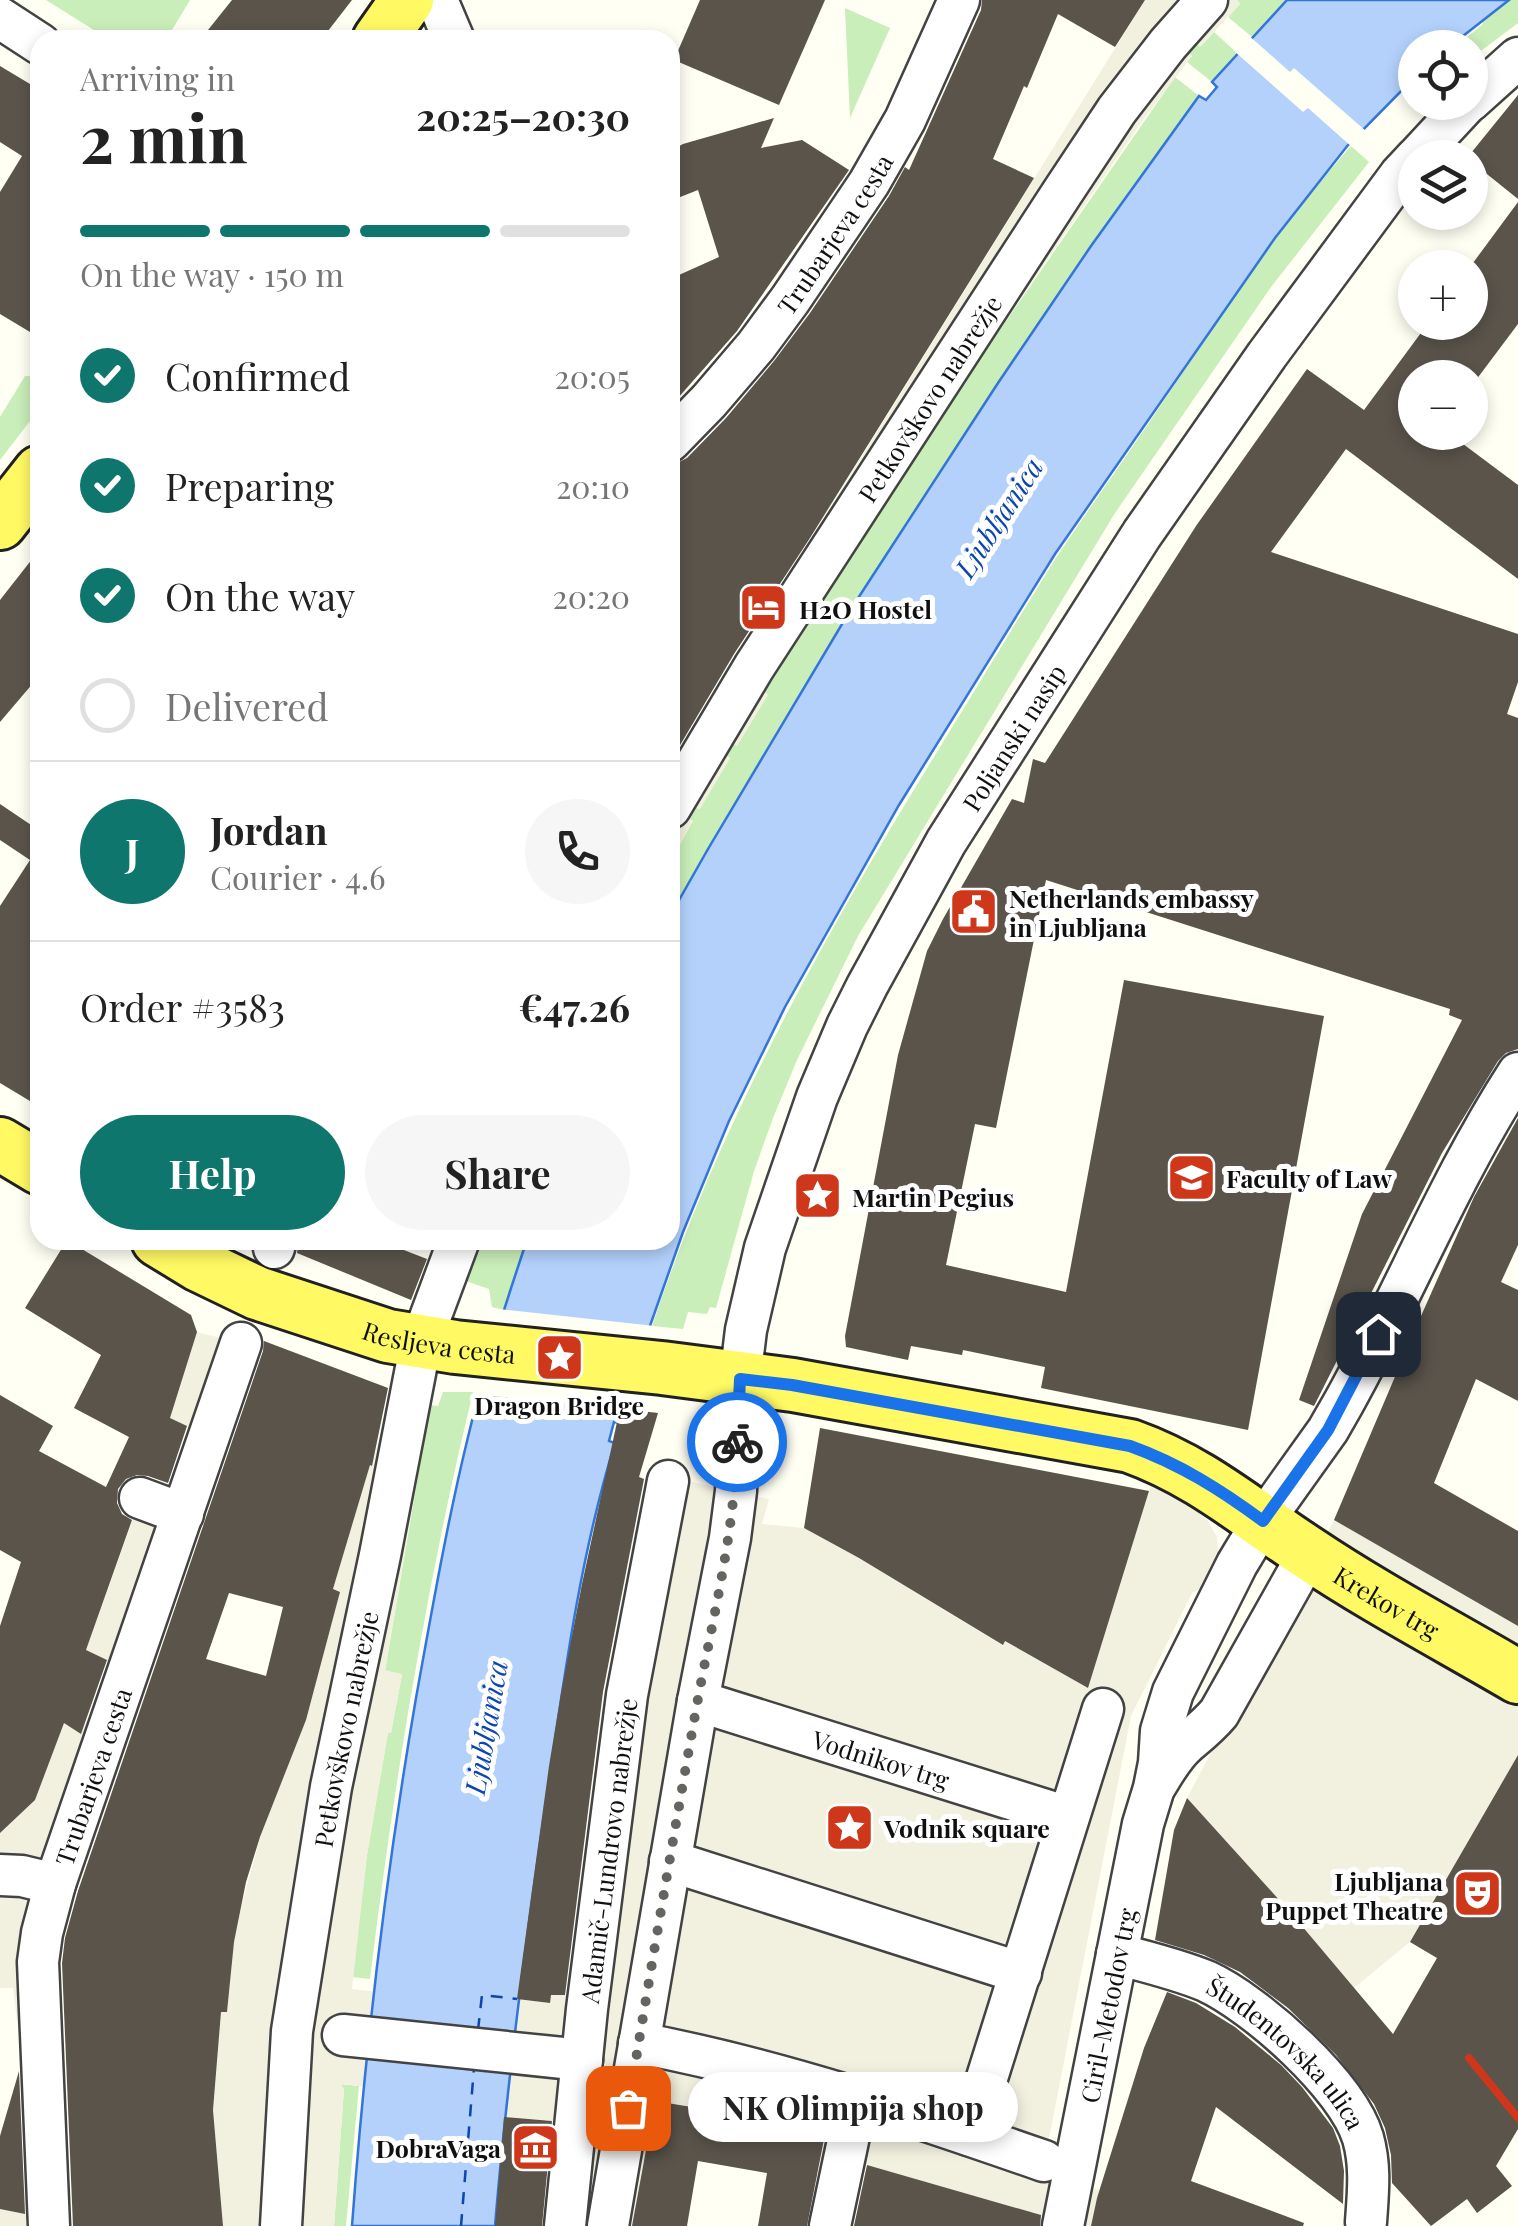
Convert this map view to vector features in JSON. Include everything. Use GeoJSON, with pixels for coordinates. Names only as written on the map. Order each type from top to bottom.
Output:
{"type":"FeatureCollection","features":[{"type":"Feature","properties":{"kind":"main road"},"geometry":{"type":"LineString","coordinates":[[386,30],[407,0]]}},
{"type":"Feature","properties":{"kind":"main road"},"geometry":{"type":"LineString","coordinates":[[0,524],[30,485]]}},
{"type":"Feature","properties":{"kind":"main road"},"geometry":{"type":"LineString","coordinates":[[0,1144],[30,1162]]}},
{"type":"Feature","properties":{"kind":"main road","name":"Resljeva cesta"},"geometry":{"type":"LineString","coordinates":[[174,1250],[257,1293],[388,1336],[740,1379]]}},
{"type":"Feature","properties":{"kind":"main road","name":"Krekov trg"},"geometry":{"type":"LineString","coordinates":[[740,1379],[1130,1446],[1164,1458],[1200,1478],[1308,1553],[1518,1677]]}},
{"type":"Feature","properties":{"kind":"street"},"geometry":{"type":"LineString","coordinates":[[437,0],[450,30]]}},
{"type":"Feature","properties":{"kind":"street","name":"Trubarjeva cesta"},"geometry":{"type":"LineString","coordinates":[[680,430],[779,315],[885,156],[959,0]]}},
{"type":"Feature","properties":{"kind":"street","name":"Petkovškovo nabrežje"},"geometry":{"type":"LineString","coordinates":[[680,791],[754,667],[1116,110],[1204,8]]}},
{"type":"Feature","properties":{"kind":"street"},"geometry":{"type":"LineString","coordinates":[[0,18],[30,38]]}},
{"type":"Feature","properties":{"kind":"street","name":"Poljanski nasip"},"geometry":{"type":"LineString","coordinates":[[1488,85],[1518,58]]}},
{"type":"Feature","properties":{"kind":"street","name":"Poljanski nasip"},"geometry":{"type":"LineString","coordinates":[[1433,140],[1452,120]]}},
{"type":"Feature","properties":{"kind":"street","name":"Poljanski nasip"},"geometry":{"type":"LineString","coordinates":[[740,1379],[746,1330],[765,1248],[817,1096],[847,1026],[946,842],[1142,534],[1307,299],[1398,178]]}},
{"type":"Feature","properties":{"kind":"street","name":"Ciril-Metodov trg"},"geometry":{"type":"LineString","coordinates":[[1063,2226],[1058,2173],[1117,1954],[1159,1763],[1161,1731],[1173,1692],[1237,1564],[1336,1416],[1455,1181],[1518,1073]]}},
{"type":"Feature","properties":{"kind":"street","name":"Petkovškovo nabrežje"},"geometry":{"type":"LineString","coordinates":[[281,2226],[315,2033],[331,1787],[380,1555],[438,1345],[457,1250]]}},
{"type":"Feature","properties":{"kind":"street","name":"Trubarjeva cesta"},"geometry":{"type":"LineString","coordinates":[[49,2226],[38,1962],[42,1933],[55,1884],[241,1344]]}},
{"type":"Feature","properties":{"kind":"street"},"geometry":{"type":"LineString","coordinates":[[608,2226],[698,1701],[730,1538],[736,1491],[740,1379]]}},
{"type":"Feature","properties":{"kind":"street","name":"Adamič-Lundrovo nabrežje"},"geometry":{"type":"LineString","coordinates":[[565,2226],[587,2009],[627,1695],[668,1481]]}},
{"type":"Feature","properties":{"kind":"street"},"geometry":{"type":"LineString","coordinates":[[140,1498],[183,1514]]}},
{"type":"Feature","properties":{"kind":"street","name":"Ciril-Metodov trg"},"geometry":{"type":"LineString","coordinates":[[1154,1788],[1184,1744],[1205,1730],[1219,1714],[1308,1553]]}},
{"type":"Feature","properties":{"kind":"street","name":"Vodnikov trg"},"geometry":{"type":"LineString","coordinates":[[698,1701],[1068,1816]]}},
{"type":"Feature","properties":{"kind":"street"},"geometry":{"type":"LineString","coordinates":[[969,2135],[1103,1709]]}},
{"type":"Feature","properties":{"kind":"street"},"geometry":{"type":"LineString","coordinates":[[670,1861],[1020,1973]]}},
{"type":"Feature","properties":{"kind":"street"},"geometry":{"type":"LineString","coordinates":[[0,1876],[22,1876],[55,1884]]}},
{"type":"Feature","properties":{"kind":"street","name":"Študentovska ulica"},"geometry":{"type":"LineString","coordinates":[[1117,1954],[1172,1968],[1210,1983],[1277,2031],[1332,2086],[1350,2108],[1362,2134],[1368,2160],[1366,2222]]}},
{"type":"Feature","properties":{"kind":"street"},"geometry":{"type":"LineString","coordinates":[[587,2009],[719,2060],[857,2098],[969,2135],[1058,2173]]}},
{"type":"Feature","properties":{"kind":"street"},"geometry":{"type":"LineString","coordinates":[[315,2033],[582,2060]]}},
{"type":"Feature","properties":{"kind":"street"},"geometry":{"type":"LineString","coordinates":[[830,2226],[857,2098]]}},
{"type":"Feature","properties":{"kind":"green space"},"geometry":{"type":"Polygon","coordinates":[[[46,0],[190,0],[172,30],[94,30],[46,0]]]}},
{"type":"Feature","properties":{"kind":"green space"},"geometry":{"type":"Polygon","coordinates":[[[1237,0],[1287,0],[1252,37],[1228,17],[1240,4],[1237,0]]]}},
{"type":"Feature","properties":{"kind":"green space"},"geometry":{"type":"Polygon","coordinates":[[[1509,0],[1518,0],[1518,23],[1488,46],[1488,30],[1476,30],[1482,20],[1509,0]]]}},
{"type":"Feature","properties":{"kind":"green space"},"geometry":{"type":"Polygon","coordinates":[[[845,8],[890,28],[850,118],[845,8]]]}},
{"type":"Feature","properties":{"kind":"green space"},"geometry":{"type":"Polygon","coordinates":[[[1214,32],[1237,53],[1212,82],[1187,62],[1192,56],[1184,49],[1192,39],[1201,46],[1214,32]]]}},
{"type":"Feature","properties":{"kind":"green space"},"geometry":{"type":"Polygon","coordinates":[[[1175,77],[1199,96],[1007,370],[910,520],[770,744],[680,899],[680,844],[693,821],[680,813],[680,809],[685,800],[699,809],[730,758],[716,750],[723,738],[737,745],[767,694],[754,687],[797,617],[808,623],[978,346],[986,350],[1175,77]]]}},
{"type":"Feature","properties":{"kind":"green space"},"geometry":{"type":"Polygon","coordinates":[[[1351,146],[1369,162],[1271,287],[1115,513],[858,936],[773,1118],[716,1308],[710,1307],[707,1314],[688,1312],[683,1329],[652,1326],[709,1176],[743,1103],[816,960],[895,821],[1065,544],[1264,255],[1351,146]]]}},
{"type":"Feature","properties":{"kind":"green space"},"geometry":{"type":"Polygon","coordinates":[[[25,376],[30,376],[30,421],[0,460],[0,417],[25,376]]]}},
{"type":"Feature","properties":{"kind":"green space"},"geometry":{"type":"Polygon","coordinates":[[[473,1250],[524,1250],[503,1310],[492,1307],[489,1289],[460,1279],[473,1250]]]}},
{"type":"Feature","properties":{"kind":"green space"},"geometry":{"type":"Polygon","coordinates":[[[443,1392],[473,1392],[413,1684],[370,1979],[352,1977],[367,1855],[402,1675],[385,1671],[430,1405],[438,1406],[443,1392]]]}},
{"type":"Feature","properties":{"kind":"green space"},"geometry":{"type":"Polygon","coordinates":[[[338,2084],[359,2086],[346,2226],[334,2226],[344,2089],[338,2084]]]}},
{"type":"Feature","properties":{"kind":"shaded area"},"geometry":{"type":"Polygon","coordinates":[[[1145,0],[1237,0],[1240,4],[1200,47],[1192,39],[1184,49],[1192,56],[1143,120],[985,351],[979,347],[971,357],[977,362],[874,520],[863,513],[832,583],[807,623],[798,617],[755,687],[768,695],[737,746],[723,739],[717,750],[730,758],[700,809],[685,801],[680,810],[680,755],[737,661],[734,659],[751,630],[1145,0]]]}},
{"type":"Feature","properties":{"kind":"shaded area"},"geometry":{"type":"Polygon","coordinates":[[[680,813],[693,821],[680,844],[680,813]]]}},
{"type":"Feature","properties":{"kind":"shaded area"},"geometry":{"type":"Polygon","coordinates":[[[197,1332],[241,1343],[61,1928],[58,2101],[66,2102],[69,2226],[0,2226],[0,2209],[21,2213],[31,2133],[13,1988],[0,1988],[0,1833],[63,1722],[81,1733],[113,1664],[86,1650],[142,1494],[162,1502],[195,1430],[170,1418],[197,1332]]]}},
{"type":"Feature","properties":{"kind":"shaded area","name":"Vodnik square"},"geometry":{"type":"Polygon","coordinates":[[[391,1394],[430,1402],[385,1670],[402,1674],[367,1855],[352,1989],[516,2009],[517,1999],[549,2003],[551,1995],[566,1995],[598,1773],[683,1480],[769,1499],[762,1524],[804,1528],[1002,1645],[1005,1641],[1088,1688],[1152,1482],[1178,1496],[1208,1521],[1217,1537],[1218,1552],[1211,1579],[1192,1593],[1131,1716],[1048,2144],[1046,2180],[1099,2190],[1091,2226],[1035,2226],[1038,2214],[866,2165],[848,2226],[809,2226],[825,2129],[655,2101],[632,2226],[548,2226],[557,2121],[504,2117],[505,2102],[341,2084],[344,2089],[334,2226],[223,2226],[213,2110],[221,2012],[227,2011],[234,1942],[261,1835],[306,1720],[340,1592],[333,1589],[391,1394]]]}},
{"type":"Feature","properties":{"kind":"shaded area"},"geometry":{"type":"Polygon","coordinates":[[[1334,1520],[1518,1626],[1518,1755],[1410,1942],[1354,1988],[1187,1798],[1334,1520]]]}},
{"type":"Feature","properties":{"kind":"water","name":"Ljubljanica"},"geometry":{"type":"Polygon","coordinates":[[[1287,0],[1509,0],[1471,30],[1398,30],[1398,94],[1348,145],[1275,238],[1055,554],[899,805],[785,1007],[729,1121],[680,1241],[680,898],[851,609],[998,383],[1199,96],[1206,100],[1217,87],[1212,82],[1287,0]]]}},
{"type":"Feature","properties":{"kind":"water","name":"Ljubljanica"},"geometry":{"type":"Polygon","coordinates":[[[524,1250],[677,1250],[620,1423],[614,1422],[609,1441],[615,1443],[583,1573],[532,1902],[495,2226],[352,2226],[363,2093],[395,1829],[447,1534],[481,1387],[524,1250]]]}},
{"type":"Feature","properties":{"kind":"pier"},"geometry":{"type":"Polygon","coordinates":[[[1247,34],[1290,72],[1294,68],[1367,132],[1352,147],[1308,108],[1303,112],[1233,50],[1247,34]]]}},
{"type":"Feature","properties":{"kind":"pier","name":"Dragon Bridge"},"geometry":{"type":"Polygon","coordinates":[[[498,1309],[655,1326],[628,1410],[474,1394],[498,1309]]]}},
{"type":"Feature","properties":{"kind":"building"},"geometry":{"type":"Polygon","coordinates":[[[232,0],[352,0],[329,30],[208,30],[232,0]]]}},
{"type":"Feature","properties":{"kind":"building"},"geometry":{"type":"Polygon","coordinates":[[[700,0],[825,0],[779,105],[680,63],[680,46],[700,0]]]}},
{"type":"Feature","properties":{"kind":"building"},"geometry":{"type":"Polygon","coordinates":[[[982,0],[1145,0],[1115,47],[1058,14],[993,159],[1034,178],[680,745],[680,462],[726,418],[774,361],[905,167],[909,170],[981,10],[982,0]]]}},
{"type":"Feature","properties":{"kind":"building"},"geometry":{"type":"Polygon","coordinates":[[[0,66],[30,84],[30,332],[0,314],[0,192],[22,156],[0,142],[0,66]]]}},
{"type":"Feature","properties":{"kind":"building"},"geometry":{"type":"Polygon","coordinates":[[[1518,95],[1518,199],[1488,175],[1488,140],[1482,140],[1518,95]]]}},
{"type":"Feature","properties":{"kind":"building"},"geometry":{"type":"Polygon","coordinates":[[[774,118],[761,148],[802,140],[849,170],[737,331],[680,396],[680,275],[719,257],[698,190],[680,197],[683,144],[774,118]]]}},
{"type":"Feature","properties":{"kind":"building"},"geometry":{"type":"Polygon","coordinates":[[[1518,202],[1518,324],[1488,364],[1488,360],[1401,360],[1416,340],[1488,340],[1488,250],[1483,250],[1518,202]]]}},
{"type":"Feature","properties":{"kind":"building"},"geometry":{"type":"Polygon","coordinates":[[[1398,364],[1398,450],[1471,450],[1518,485],[1518,579],[1346,449],[1271,552],[1518,634],[1518,682],[1507,714],[1518,718],[1518,1049],[1498,1061],[1442,1153],[1314,1406],[1299,1400],[1362,1214],[1462,1020],[1449,1015],[1450,1009],[1046,880],[996,1128],[975,1124],[946,1265],[1066,1292],[1124,980],[1324,1016],[1248,1430],[1041,1388],[1045,1367],[963,1350],[962,1355],[911,1346],[908,1360],[846,1347],[898,1055],[927,951],[943,919],[1012,799],[1024,803],[1033,759],[1045,763],[1196,526],[1307,369],[1364,410],[1398,364]]]}},
{"type":"Feature","properties":{"kind":"building"},"geometry":{"type":"Polygon","coordinates":[[[30,562],[30,687],[0,722],[0,600],[30,562]]]}},
{"type":"Feature","properties":{"kind":"building"},"geometry":{"type":"Polygon","coordinates":[[[0,804],[30,824],[30,860],[0,840],[0,804]]]}},
{"type":"Feature","properties":{"kind":"building"},"geometry":{"type":"Polygon","coordinates":[[[30,860],[30,1101],[0,1083],[0,906],[30,860]]]}},
{"type":"Feature","properties":{"kind":"building"},"geometry":{"type":"Polygon","coordinates":[[[1518,1118],[1518,1245],[1501,1282],[1518,1290],[1518,1401],[1476,1379],[1434,1483],[1518,1531],[1518,1626],[1334,1520],[1474,1197],[1518,1118]]]}},
{"type":"Feature","properties":{"kind":"building"},"geometry":{"type":"Polygon","coordinates":[[[61,1250],[84,1250],[191,1315],[197,1332],[170,1418],[187,1426],[168,1483],[137,1475],[126,1479],[118,1489],[117,1503],[122,1514],[132,1520],[86,1650],[107,1660],[81,1734],[64,1723],[35,1800],[0,1833],[0,1626],[21,1562],[0,1550],[0,1395],[53,1426],[39,1451],[106,1487],[129,1437],[74,1408],[101,1355],[25,1308],[61,1250]]]}},
{"type":"Feature","properties":{"kind":"building"},"geometry":{"type":"Polygon","coordinates":[[[404,1250],[427,1259],[411,1300],[297,1253],[404,1250]]]}},
{"type":"Feature","properties":{"kind":"building"},"geometry":{"type":"Polygon","coordinates":[[[264,1341],[388,1388],[372,1466],[333,1589],[340,1592],[306,1720],[260,1837],[234,1942],[227,2012],[221,2012],[213,2110],[223,2226],[73,2226],[62,1963],[65,1938],[264,1341]],[[229,1593],[206,1659],[266,1676],[283,1607],[229,1593]]]}},
{"type":"Feature","properties":{"kind":"building"},"geometry":{"type":"Polygon","coordinates":[[[623,1409],[658,1413],[639,1477],[644,1479],[603,1692],[565,1995],[551,1995],[550,2003],[517,1999],[561,1693],[617,1422],[620,1423],[623,1409]]]}},
{"type":"Feature","properties":{"kind":"building"},"geometry":{"type":"Polygon","coordinates":[[[820,1428],[1149,1491],[1088,1688],[1005,1641],[1003,1645],[804,1528],[820,1428]]]}},
{"type":"Feature","properties":{"kind":"building"},"geometry":{"type":"Polygon","coordinates":[[[1518,1755],[1518,2129],[1496,2166],[1512,2186],[1477,2213],[1467,2199],[1431,2226],[1392,2183],[1385,2128],[1374,2104],[1336,2055],[1288,2008],[1240,1972],[1204,1955],[1155,1940],[1174,1830],[1187,1798],[1393,2034],[1437,1958],[1410,1942],[1518,1755]]]}},
{"type":"Feature","properties":{"kind":"building"},"geometry":{"type":"Polygon","coordinates":[[[1167,1992],[1196,2003],[1235,2027],[1302,2087],[1333,2128],[1340,2146],[1343,2204],[1216,2107],[1191,2181],[1304,2223],[1303,2226],[1091,2226],[1144,2048],[1167,1992]]]}},
{"type":"Feature","properties":{"kind":"building"},"geometry":{"type":"Polygon","coordinates":[[[19,2071],[25,2214],[0,2209],[0,2136],[19,2071]]]}},
{"type":"Feature","properties":{"kind":"building"},"geometry":{"type":"Polygon","coordinates":[[[655,2101],[826,2129],[807,2226],[758,2226],[767,2173],[698,2161],[687,2226],[632,2226],[655,2101]]]}},
{"type":"Feature","properties":{"kind":"building"},"geometry":{"type":"Polygon","coordinates":[[[504,2117],[552,2121],[542,2226],[495,2226],[504,2117]]]}},
{"type":"Feature","properties":{"kind":"building"},"geometry":{"type":"Polygon","coordinates":[[[867,2165],[1041,2215],[1040,2226],[854,2226],[867,2165]]]}},
{"type":"Feature","properties":{"kind":"ferry route"},"geometry":{"type":"LineString","coordinates":[[478,2030],[482,1995],[517,1999]]}},
{"type":"Feature","properties":{"kind":"ferry route"},"geometry":{"type":"LineString","coordinates":[[461,2226],[474,2068]]}},
{"type":"Feature","properties":{"kind":"railway"},"geometry":{"type":"LineString","coordinates":[[1469,2058],[1518,2118]]}},
{"type":"Feature","properties":{"kind":"way so far"},"geometry":{"type":"LineString","coordinates":[[628,2108],[730,1538],[737,1442]]}},
{"type":"Feature","properties":{"kind":"place","name":"H2O Hostel"},"geometry":{"type":"Point","coordinates":[764,608]}},
{"type":"Feature","properties":{"kind":"place","name":"Netherlands embassy in Ljubljana"},"geometry":{"type":"Point","coordinates":[974,911]}},
{"type":"Feature","properties":{"kind":"place","name":"Faculty of Law"},"geometry":{"type":"Point","coordinates":[1191,1177]}},
{"type":"Feature","properties":{"kind":"place","name":"Martin Pegius"},"geometry":{"type":"Point","coordinates":[817,1196]}},
{"type":"Feature","properties":{"kind":"place","name":"Dragon Bridge"},"geometry":{"type":"Point","coordinates":[559,1358]}},
{"type":"Feature","properties":{"kind":"place","name":"Vodnik square"},"geometry":{"type":"Point","coordinates":[849,1827]}},
{"type":"Feature","properties":{"kind":"place","name":"Ljubljana Puppet Theatre"},"geometry":{"type":"Point","coordinates":[1478,1894]}},
{"type":"Feature","properties":{"kind":"place","name":"NK Olimpija shop"},"geometry":{"type":"Point","coordinates":[628,2108]}},
{"type":"Feature","properties":{"kind":"place","name":"DobraVaga"},"geometry":{"type":"Point","coordinates":[536,2147]}},
{"type":"Feature","properties":{"kind":"route"},"geometry":{"type":"LineString","coordinates":[[737,1442],[740,1379],[792,1385],[1130,1446],[1164,1458],[1200,1478],[1263,1521],[1328,1430],[1378,1334]]}}]}
